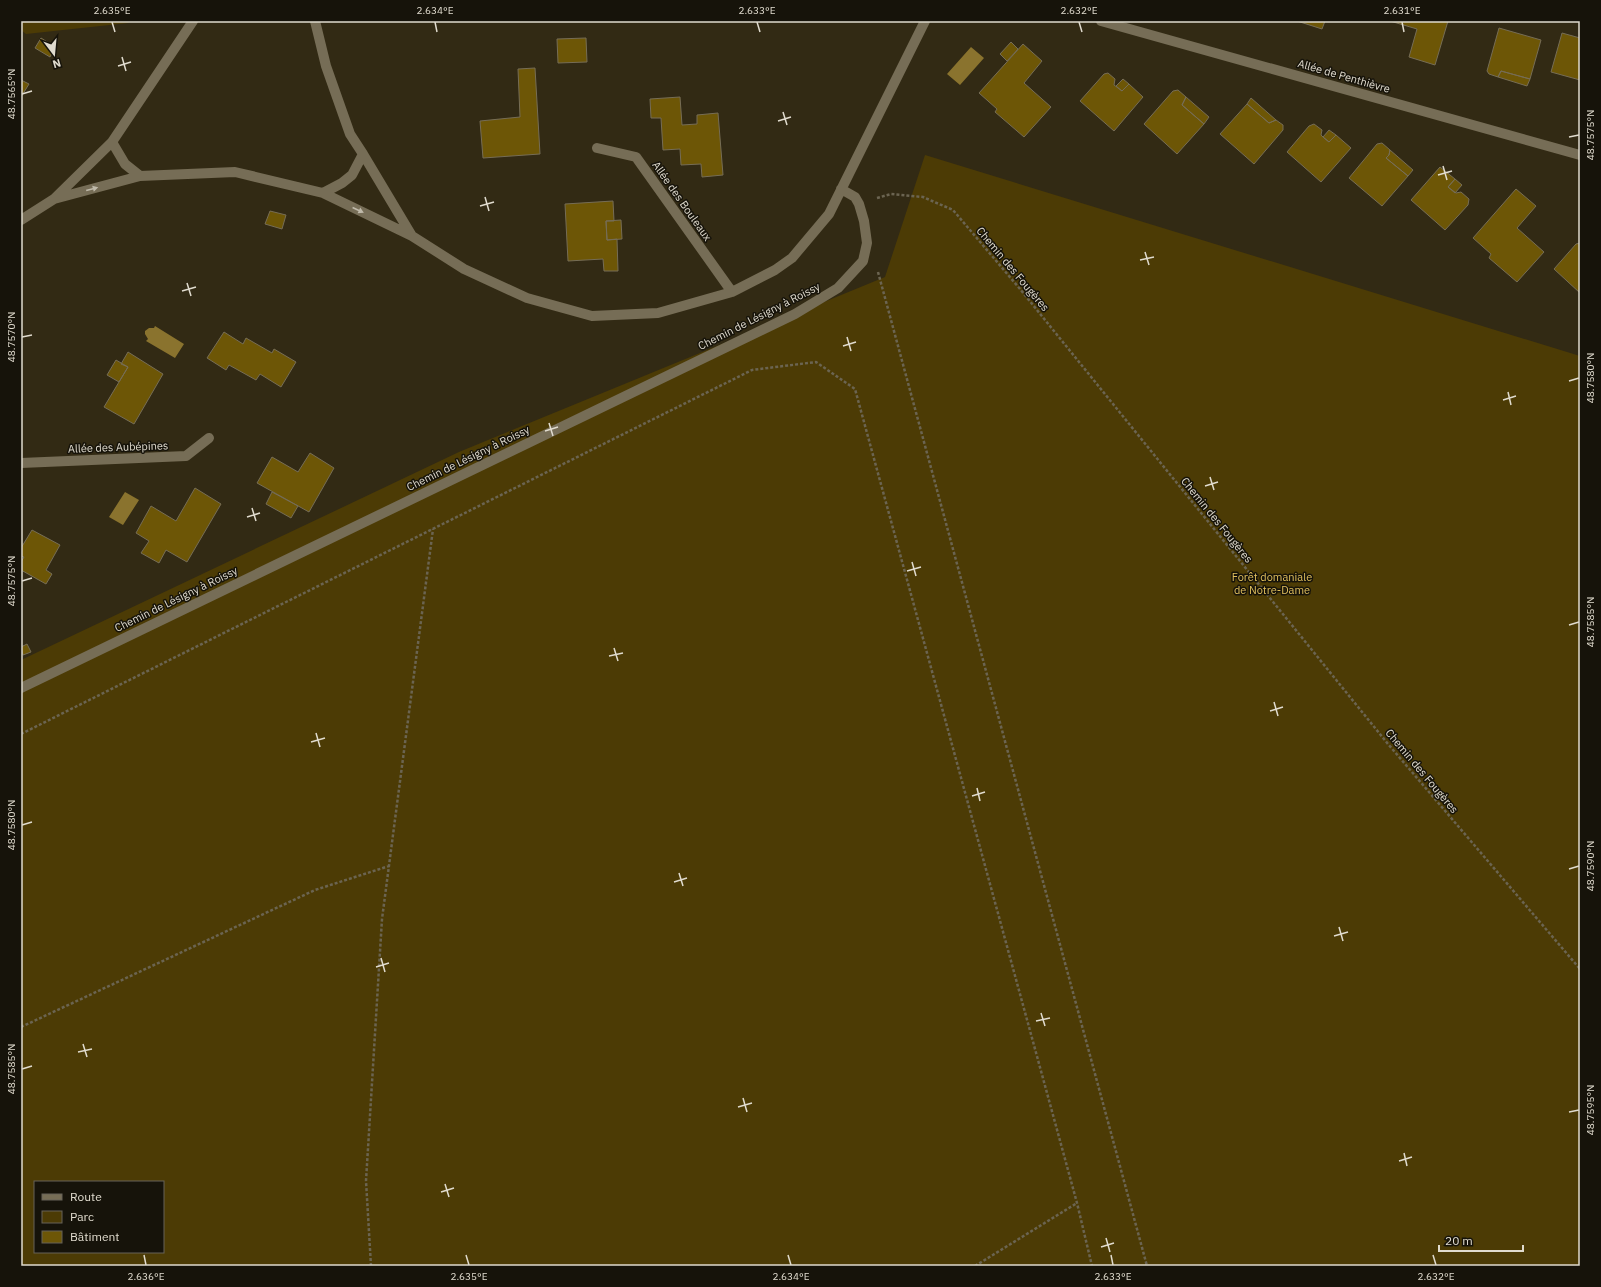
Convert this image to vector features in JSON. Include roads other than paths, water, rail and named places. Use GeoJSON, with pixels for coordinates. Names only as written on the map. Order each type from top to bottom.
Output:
{"type":"FeatureCollection","features":[{"type":"Feature","properties":{"kind":"street"},"geometry":{"type":"LineString","coordinates":[[21,220],[54,199],[112,142],[193,21]]}},
{"type":"Feature","properties":{"kind":"street"},"geometry":{"type":"LineString","coordinates":[[316,21],[326,66],[350,134],[412,236]]}},
{"type":"Feature","properties":{"kind":"street"},"geometry":{"type":"LineString","coordinates":[[54,199],[140,176],[235,172],[322,193],[412,236],[464,269],[527,298],[592,316],[658,313],[732,292],[775,270],[792,258],[829,214],[924,21]]}},
{"type":"Feature","properties":{"kind":"street","name":"Allée de Penthièvre"},"geometry":{"type":"LineString","coordinates":[[1101,21],[1580,155]]}},
{"type":"Feature","properties":{"kind":"street"},"geometry":{"type":"LineString","coordinates":[[112,142],[125,164],[140,176]]}},
{"type":"Feature","properties":{"kind":"street","name":"Allée des Bouleaux"},"geometry":{"type":"LineString","coordinates":[[597,148],[636,157],[732,292]]}},
{"type":"Feature","properties":{"kind":"street"},"geometry":{"type":"LineString","coordinates":[[322,193],[352,176],[363,154]]}},
{"type":"Feature","properties":{"kind":"street","name":"Chemin de Lésigny à Roissy"},"geometry":{"type":"LineString","coordinates":[[21,688],[794,314],[838,288],[863,260],[867,243],[864,221],[859,204],[855,197],[842,189]]}},
{"type":"Feature","properties":{"kind":"street","name":"Allée des Aubépines"},"geometry":{"type":"LineString","coordinates":[[21,463],[186,456],[209,438]]}},
{"type":"Feature","properties":{"kind":"park label","name":"Forêt domaniale de Notre-Dame"},"geometry":{"type":"Point","coordinates":[1272,583]}}]}
